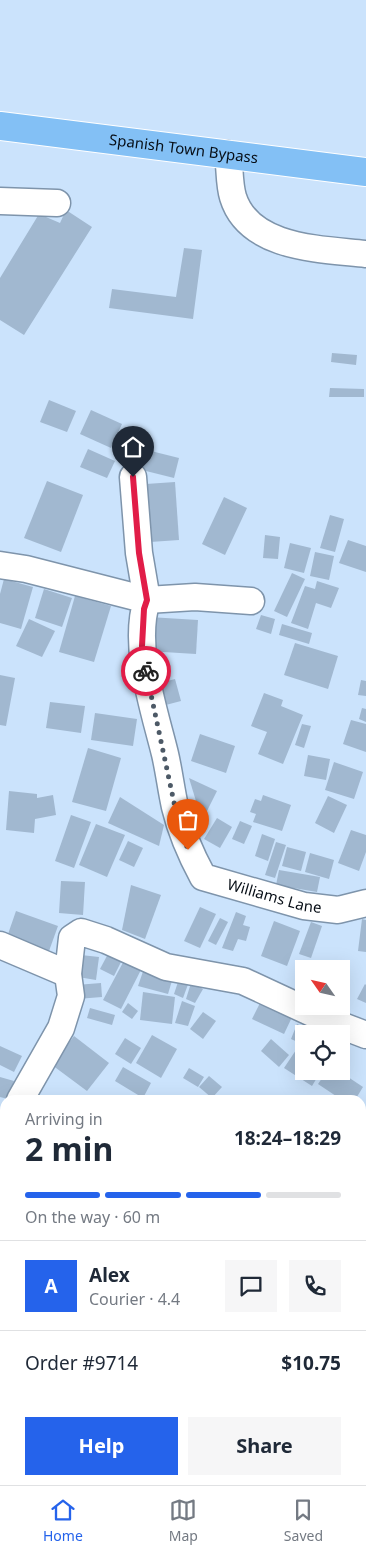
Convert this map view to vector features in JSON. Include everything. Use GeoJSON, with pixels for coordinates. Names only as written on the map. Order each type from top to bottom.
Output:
{"type":"FeatureCollection","features":[{"type":"Feature","properties":{"kind":"main road","name":"Spanish Town Bypass"},"geometry":{"type":"LineString","coordinates":[[0,126],[366,172]]}},
{"type":"Feature","properties":{"kind":"street"},"geometry":{"type":"LineString","coordinates":[[228,154],[232,195],[246,221],[260,232],[278,239],[318,249],[366,254]]}},
{"type":"Feature","properties":{"kind":"street"},"geometry":{"type":"LineString","coordinates":[[0,201],[57,203]]}},
{"type":"Feature","properties":{"kind":"street"},"geometry":{"type":"LineString","coordinates":[[133,477],[139,553],[147,600]]}},
{"type":"Feature","properties":{"kind":"street"},"geometry":{"type":"LineString","coordinates":[[0,565],[26,569],[147,600],[195,596],[251,601]]}},
{"type":"Feature","properties":{"kind":"street","name":"Williams Lane"},"geometry":{"type":"LineString","coordinates":[[147,600],[144,609],[142,646],[153,712],[166,756],[175,807],[188,850],[203,878],[304,906],[338,910],[366,903]]}},
{"type":"Feature","properties":{"kind":"street"},"geometry":{"type":"LineString","coordinates":[[23,1095],[61,1028],[71,996],[68,974],[72,938],[81,932],[106,940],[166,967],[243,981],[327,1020],[366,1035]]}},
{"type":"Feature","properties":{"kind":"street"},"geometry":{"type":"LineString","coordinates":[[0,945],[68,974]]}},
{"type":"Feature","properties":{"kind":"building"},"geometry":{"type":"Polygon","coordinates":[[[66,210],[92,227],[24,335],[0,320],[0,278],[39,214],[60,223],[66,210]]]}},
{"type":"Feature","properties":{"kind":"building"},"geometry":{"type":"Polygon","coordinates":[[[184,248],[202,250],[193,319],[109,308],[112,289],[176,297],[184,248]]]}},
{"type":"Feature","properties":{"kind":"building"},"geometry":{"type":"Polygon","coordinates":[[[332,353],[357,355],[356,365],[331,362],[332,353]]]}},
{"type":"Feature","properties":{"kind":"building"},"geometry":{"type":"Polygon","coordinates":[[[330,388],[364,389],[364,397],[329,397],[330,388]]]}},
{"type":"Feature","properties":{"kind":"building"},"geometry":{"type":"Polygon","coordinates":[[[49,400],[76,411],[67,432],[40,422],[49,400]]]}},
{"type":"Feature","properties":{"kind":"building"},"geometry":{"type":"Polygon","coordinates":[[[91,410],[122,424],[111,448],[80,434],[91,410]]]}},
{"type":"Feature","properties":{"kind":"building"},"geometry":{"type":"Polygon","coordinates":[[[139,448],[179,458],[174,478],[134,468],[139,448]]]}},
{"type":"Feature","properties":{"kind":"building"},"geometry":{"type":"Polygon","coordinates":[[[88,449],[115,461],[107,478],[80,467],[88,449]]]}},
{"type":"Feature","properties":{"kind":"building"},"geometry":{"type":"Polygon","coordinates":[[[47,481],[83,495],[61,552],[24,538],[47,481]]]}},
{"type":"Feature","properties":{"kind":"building"},"geometry":{"type":"Polygon","coordinates":[[[175,482],[179,540],[150,542],[146,484],[175,482]]]}},
{"type":"Feature","properties":{"kind":"building"},"geometry":{"type":"Polygon","coordinates":[[[224,497],[247,508],[225,555],[202,544],[224,497]]]}},
{"type":"Feature","properties":{"kind":"building"},"geometry":{"type":"Polygon","coordinates":[[[330,515],[344,519],[335,552],[320,548],[330,515]]]}},
{"type":"Feature","properties":{"kind":"building"},"geometry":{"type":"Polygon","coordinates":[[[265,535],[280,537],[278,559],[263,558],[265,535]]]}},
{"type":"Feature","properties":{"kind":"building"},"geometry":{"type":"Polygon","coordinates":[[[348,540],[366,546],[366,572],[339,563],[348,540]]]}},
{"type":"Feature","properties":{"kind":"building"},"geometry":{"type":"Polygon","coordinates":[[[290,543],[311,548],[304,573],[284,568],[290,543]]]}},
{"type":"Feature","properties":{"kind":"building"},"geometry":{"type":"Polygon","coordinates":[[[315,552],[334,556],[329,580],[310,576],[315,552]]]}},
{"type":"Feature","properties":{"kind":"building"},"geometry":{"type":"Polygon","coordinates":[[[292,573],[305,579],[287,617],[274,611],[292,573]]]}},
{"type":"Feature","properties":{"kind":"building"},"geometry":{"type":"Polygon","coordinates":[[[4,579],[33,587],[21,629],[0,623],[0,594],[4,579]]]}},
{"type":"Feature","properties":{"kind":"building"},"geometry":{"type":"Polygon","coordinates":[[[317,581],[339,588],[331,608],[316,603],[308,629],[291,623],[305,586],[315,589],[317,581]]]}},
{"type":"Feature","properties":{"kind":"building"},"geometry":{"type":"Polygon","coordinates":[[[44,589],[72,598],[62,627],[35,618],[44,589]]]}},
{"type":"Feature","properties":{"kind":"building"},"geometry":{"type":"Polygon","coordinates":[[[75,596],[111,606],[94,662],[59,652],[75,596]]]}},
{"type":"Feature","properties":{"kind":"building"},"geometry":{"type":"Polygon","coordinates":[[[261,615],[275,619],[271,634],[256,629],[261,615]]]}},
{"type":"Feature","properties":{"kind":"building"},"geometry":{"type":"Polygon","coordinates":[[[149,617],[198,620],[196,654],[147,651],[149,617]]]}},
{"type":"Feature","properties":{"kind":"building"},"geometry":{"type":"Polygon","coordinates":[[[29,619],[55,631],[42,657],[16,646],[29,619]]]}},
{"type":"Feature","properties":{"kind":"building"},"geometry":{"type":"Polygon","coordinates":[[[282,624],[312,633],[309,644],[279,635],[282,624]]]}},
{"type":"Feature","properties":{"kind":"building"},"geometry":{"type":"Polygon","coordinates":[[[295,643],[338,656],[328,689],[284,675],[295,643]]]}},
{"type":"Feature","properties":{"kind":"building"},"geometry":{"type":"Polygon","coordinates":[[[0,675],[15,678],[6,726],[0,725],[0,675]]]}},
{"type":"Feature","properties":{"kind":"building"},"geometry":{"type":"Polygon","coordinates":[[[175,679],[181,701],[158,707],[152,685],[175,679]]]}},
{"type":"Feature","properties":{"kind":"building"},"geometry":{"type":"Polygon","coordinates":[[[361,680],[366,681],[366,696],[358,695],[361,680]]]}},
{"type":"Feature","properties":{"kind":"building"},"geometry":{"type":"Polygon","coordinates":[[[264,693],[283,700],[281,706],[303,715],[283,764],[258,754],[267,732],[251,726],[264,693]]]}},
{"type":"Feature","properties":{"kind":"building"},"geometry":{"type":"Polygon","coordinates":[[[50,702],[85,706],[81,733],[46,728],[50,702]]]}},
{"type":"Feature","properties":{"kind":"building"},"geometry":{"type":"Polygon","coordinates":[[[362,708],[366,709],[366,722],[359,719],[362,708]]]}},
{"type":"Feature","properties":{"kind":"building"},"geometry":{"type":"Polygon","coordinates":[[[95,713],[137,719],[133,746],[91,740],[95,713]]]}},
{"type":"Feature","properties":{"kind":"building"},"geometry":{"type":"Polygon","coordinates":[[[351,720],[366,724],[366,752],[343,744],[351,720]]]}},
{"type":"Feature","properties":{"kind":"building"},"geometry":{"type":"Polygon","coordinates":[[[302,724],[311,726],[304,748],[295,745],[302,724]]]}},
{"type":"Feature","properties":{"kind":"building"},"geometry":{"type":"Polygon","coordinates":[[[200,734],[235,746],[226,773],[191,761],[200,734]]]}},
{"type":"Feature","properties":{"kind":"building"},"geometry":{"type":"Polygon","coordinates":[[[88,748],[121,758],[106,811],[72,802],[88,748]]]}},
{"type":"Feature","properties":{"kind":"building"},"geometry":{"type":"Polygon","coordinates":[[[308,755],[330,759],[326,780],[304,776],[308,755]]]}},
{"type":"Feature","properties":{"kind":"building"},"geometry":{"type":"Polygon","coordinates":[[[334,762],[363,772],[354,799],[325,790],[334,762]]]}},
{"type":"Feature","properties":{"kind":"building"},"geometry":{"type":"Polygon","coordinates":[[[189,778],[217,791],[202,821],[189,778]]]}},
{"type":"Feature","properties":{"kind":"building"},"geometry":{"type":"Polygon","coordinates":[[[9,791],[37,794],[37,798],[53,795],[56,815],[35,819],[34,833],[6,830],[9,791]]]}},
{"type":"Feature","properties":{"kind":"building"},"geometry":{"type":"Polygon","coordinates":[[[263,795],[291,805],[282,831],[253,822],[256,814],[250,812],[255,799],[261,801],[263,795]]]}},
{"type":"Feature","properties":{"kind":"building"},"geometry":{"type":"Polygon","coordinates":[[[328,796],[347,805],[334,833],[315,823],[328,796]]]}},
{"type":"Feature","properties":{"kind":"building"},"geometry":{"type":"Polygon","coordinates":[[[120,797],[164,825],[159,846],[108,823],[120,797]]]}},
{"type":"Feature","properties":{"kind":"building"},"geometry":{"type":"Polygon","coordinates":[[[71,815],[91,822],[74,868],[55,861],[71,815]]]}},
{"type":"Feature","properties":{"kind":"building"},"geometry":{"type":"Polygon","coordinates":[[[217,818],[232,827],[220,848],[204,839],[217,818]]]}},
{"type":"Feature","properties":{"kind":"building"},"geometry":{"type":"Polygon","coordinates":[[[240,821],[252,826],[244,844],[232,839],[240,821]]]}},
{"type":"Feature","properties":{"kind":"building"},"geometry":{"type":"Polygon","coordinates":[[[96,824],[125,835],[107,877],[79,865],[96,824]]]}},
{"type":"Feature","properties":{"kind":"building"},"geometry":{"type":"Polygon","coordinates":[[[351,830],[366,835],[366,852],[359,871],[338,863],[351,830]]]}},
{"type":"Feature","properties":{"kind":"building"},"geometry":{"type":"Polygon","coordinates":[[[262,834],[275,839],[268,861],[255,856],[262,834]]]}},
{"type":"Feature","properties":{"kind":"building"},"geometry":{"type":"Polygon","coordinates":[[[128,841],[143,848],[134,867],[119,860],[128,841]]]}},
{"type":"Feature","properties":{"kind":"building"},"geometry":{"type":"Polygon","coordinates":[[[276,842],[286,845],[275,878],[265,875],[276,842]]]}},
{"type":"Feature","properties":{"kind":"building"},"geometry":{"type":"Polygon","coordinates":[[[287,847],[306,852],[301,871],[282,866],[287,847]]]}},
{"type":"Feature","properties":{"kind":"building"},"geometry":{"type":"Polygon","coordinates":[[[310,853],[334,860],[329,879],[305,872],[310,853]]]}},
{"type":"Feature","properties":{"kind":"building"},"geometry":{"type":"Polygon","coordinates":[[[279,870],[320,877],[317,892],[276,885],[279,870]]]}},
{"type":"Feature","properties":{"kind":"building"},"geometry":{"type":"Polygon","coordinates":[[[61,881],[85,882],[83,915],[59,913],[61,881]]]}},
{"type":"Feature","properties":{"kind":"building"},"geometry":{"type":"Polygon","coordinates":[[[131,885],[161,895],[145,939],[122,930],[131,885]]]}},
{"type":"Feature","properties":{"kind":"building"},"geometry":{"type":"Polygon","coordinates":[[[200,907],[216,914],[200,948],[184,941],[200,907]]]}},
{"type":"Feature","properties":{"kind":"building"},"geometry":{"type":"Polygon","coordinates":[[[16,911],[58,926],[49,951],[7,937],[16,911]]]}},
{"type":"Feature","properties":{"kind":"building"},"geometry":{"type":"Polygon","coordinates":[[[236,912],[246,916],[243,925],[250,927],[246,941],[238,939],[233,951],[222,948],[236,912]]]}},
{"type":"Feature","properties":{"kind":"building"},"geometry":{"type":"Polygon","coordinates":[[[220,918],[228,922],[216,945],[208,941],[220,918]]]}},
{"type":"Feature","properties":{"kind":"building"},"geometry":{"type":"Polygon","coordinates":[[[362,919],[366,920],[366,952],[358,951],[362,919]]]}},
{"type":"Feature","properties":{"kind":"building"},"geometry":{"type":"Polygon","coordinates":[[[274,921],[300,931],[287,966],[261,956],[274,921]]]}},
{"type":"Feature","properties":{"kind":"building"},"geometry":{"type":"Polygon","coordinates":[[[311,922],[322,926],[311,958],[299,954],[311,922]]]}},
{"type":"Feature","properties":{"kind":"building"},"geometry":{"type":"Polygon","coordinates":[[[109,952],[123,958],[114,976],[100,969],[109,952]]]}},
{"type":"Feature","properties":{"kind":"building"},"geometry":{"type":"Polygon","coordinates":[[[81,955],[99,957],[96,980],[78,977],[81,955]]]}},
{"type":"Feature","properties":{"kind":"building"},"geometry":{"type":"Polygon","coordinates":[[[127,955],[144,964],[121,1009],[103,1000],[127,955]]]}},
{"type":"Feature","properties":{"kind":"building"},"geometry":{"type":"Polygon","coordinates":[[[147,960],[174,974],[168,994],[138,986],[147,960]]]}},
{"type":"Feature","properties":{"kind":"building"},"geometry":{"type":"Polygon","coordinates":[[[180,976],[190,979],[183,998],[174,994],[180,976]]]}},
{"type":"Feature","properties":{"kind":"building"},"geometry":{"type":"Polygon","coordinates":[[[101,983],[102,997],[77,999],[76,985],[101,983]]]}},
{"type":"Feature","properties":{"kind":"building"},"geometry":{"type":"Polygon","coordinates":[[[191,983],[203,989],[195,1003],[186,999],[191,983]]]}},
{"type":"Feature","properties":{"kind":"building"},"geometry":{"type":"Polygon","coordinates":[[[366,985],[366,1003],[357,999],[366,985]]]}},
{"type":"Feature","properties":{"kind":"building"},"geometry":{"type":"Polygon","coordinates":[[[143,992],[175,997],[172,1024],[140,1020],[143,992]]]}},
{"type":"Feature","properties":{"kind":"building"},"geometry":{"type":"Polygon","coordinates":[[[262,999],[294,1013],[284,1034],[252,1019],[262,999]]]}},
{"type":"Feature","properties":{"kind":"building"},"geometry":{"type":"Polygon","coordinates":[[[182,1001],[195,1006],[188,1026],[175,1023],[182,1001]]]}},
{"type":"Feature","properties":{"kind":"building"},"geometry":{"type":"Polygon","coordinates":[[[128,1003],[138,1011],[132,1019],[122,1012],[128,1003]]]}},
{"type":"Feature","properties":{"kind":"building"},"geometry":{"type":"Polygon","coordinates":[[[90,1008],[115,1015],[112,1025],[87,1018],[90,1008]]]}},
{"type":"Feature","properties":{"kind":"building"},"geometry":{"type":"Polygon","coordinates":[[[203,1012],[216,1021],[203,1039],[190,1029],[203,1012]]]}},
{"type":"Feature","properties":{"kind":"building"},"geometry":{"type":"Polygon","coordinates":[[[295,1029],[295,1041],[291,1039],[295,1029]]]}},
{"type":"Feature","properties":{"kind":"building"},"geometry":{"type":"Polygon","coordinates":[[[152,1035],[177,1049],[161,1078],[136,1063],[152,1035]]]}},
{"type":"Feature","properties":{"kind":"building"},"geometry":{"type":"Polygon","coordinates":[[[74,1036],[109,1063],[87,1091],[52,1065],[74,1036]]]}},
{"type":"Feature","properties":{"kind":"building"},"geometry":{"type":"Polygon","coordinates":[[[125,1038],[141,1048],[131,1064],[115,1054],[125,1038]]]}},
{"type":"Feature","properties":{"kind":"building"},"geometry":{"type":"Polygon","coordinates":[[[271,1039],[289,1055],[279,1067],[261,1051],[271,1039]]]}},
{"type":"Feature","properties":{"kind":"building"},"geometry":{"type":"Polygon","coordinates":[[[0,1046],[22,1056],[14,1072],[0,1065],[0,1046]]]}},
{"type":"Feature","properties":{"kind":"building"},"geometry":{"type":"Polygon","coordinates":[[[295,1052],[295,1075],[284,1068],[295,1052]]]}},
{"type":"Feature","properties":{"kind":"building"},"geometry":{"type":"Polygon","coordinates":[[[123,1067],[151,1083],[145,1095],[138,1095],[115,1081],[123,1067]]]}},
{"type":"Feature","properties":{"kind":"building"},"geometry":{"type":"Polygon","coordinates":[[[189,1068],[204,1077],[198,1087],[183,1078],[189,1068]]]}},
{"type":"Feature","properties":{"kind":"building"},"geometry":{"type":"Polygon","coordinates":[[[209,1076],[222,1087],[215,1095],[208,1095],[199,1087],[209,1076]]]}},
{"type":"Feature","properties":{"kind":"building"},"geometry":{"type":"Polygon","coordinates":[[[0,1077],[14,1081],[9,1095],[0,1095],[0,1077]]]}},
{"type":"Feature","properties":{"kind":"building"},"geometry":{"type":"Polygon","coordinates":[[[350,1078],[363,1087],[358,1095],[334,1095],[318,1084],[321,1080],[350,1080],[350,1078]]]}},
{"type":"Feature","properties":{"kind":"building"},"geometry":{"type":"Polygon","coordinates":[[[303,1080],[316,1080],[312,1086],[303,1080]]]}},
{"type":"Feature","properties":{"kind":"way so far"},"geometry":{"type":"LineString","coordinates":[[146,671],[153,712],[166,756],[175,807],[188,850]]}},
{"type":"Feature","properties":{"kind":"route"},"geometry":{"type":"LineString","coordinates":[[133,477],[139,553],[147,600],[144,609],[142,646],[146,671]]}}]}
